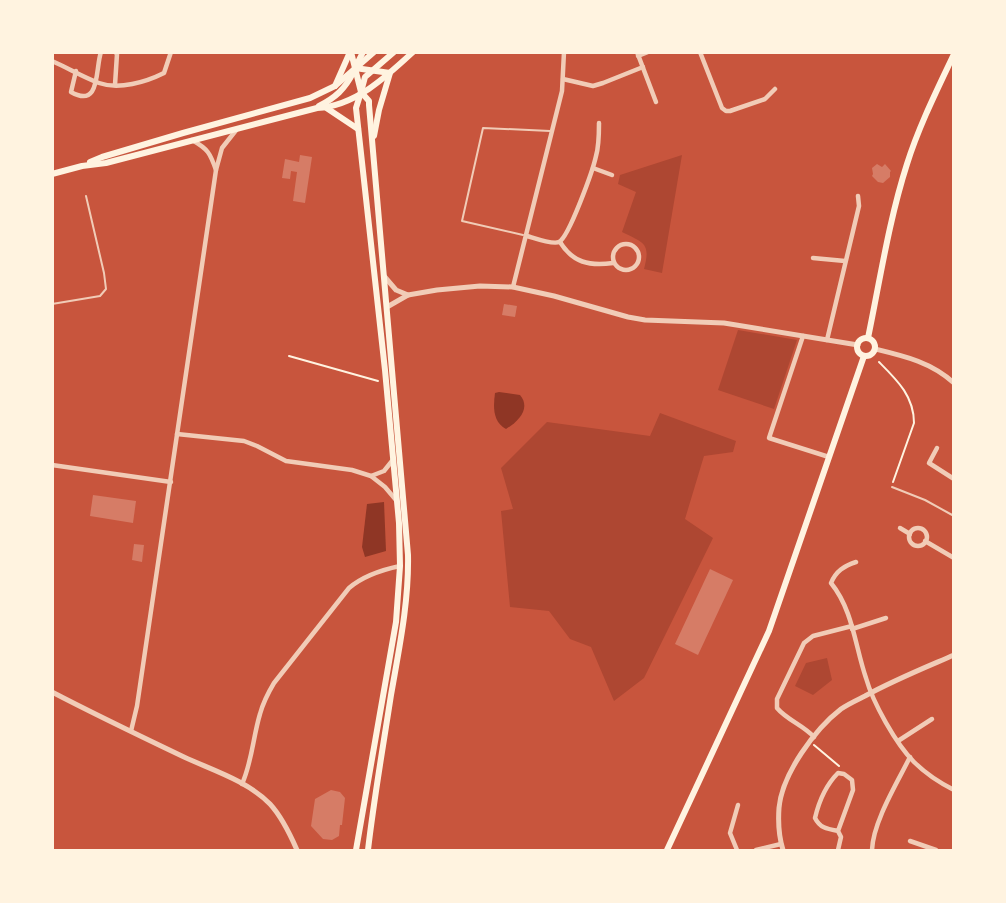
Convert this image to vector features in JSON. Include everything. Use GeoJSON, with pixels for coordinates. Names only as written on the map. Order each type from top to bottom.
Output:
{"type":"FeatureCollection","features":[{"type":"Feature","properties":{"kind":"main road"},"geometry":{"type":"LineString","coordinates":[[351,52],[361,92],[369,101],[408,566],[400,647],[368,850]]}},
{"type":"Feature","properties":{"kind":"main road"},"geometry":{"type":"LineString","coordinates":[[335,86],[351,52]]}},
{"type":"Feature","properties":{"kind":"main road"},"geometry":{"type":"LineString","coordinates":[[317,108],[341,92],[363,52]]}},
{"type":"Feature","properties":{"kind":"main road"},"geometry":{"type":"LineString","coordinates":[[82,166],[102,157],[183,132],[310,98],[335,86],[374,52]]}},
{"type":"Feature","properties":{"kind":"main road"},"geometry":{"type":"LineString","coordinates":[[356,850],[396,622],[400,566],[386,383],[356,108],[365,77],[394,52]]}},
{"type":"Feature","properties":{"kind":"main road"},"geometry":{"type":"LineString","coordinates":[[52,174],[345,103],[390,73],[413,52]]}},
{"type":"Feature","properties":{"kind":"main road"},"geometry":{"type":"LineString","coordinates":[[868,338],[895,204],[907,162],[954,54]]}},
{"type":"Feature","properties":{"kind":"main road"},"geometry":{"type":"LineString","coordinates":[[355,68],[390,73]]}},
{"type":"Feature","properties":{"kind":"main road"},"geometry":{"type":"LineString","coordinates":[[373,144],[390,73]]}},
{"type":"Feature","properties":{"kind":"main road"},"geometry":{"type":"LineString","coordinates":[[325,107],[358,129]]}},
{"type":"Feature","properties":{"kind":"main road"},"geometry":{"type":"LineString","coordinates":[[868,338],[873,341],[875,349],[870,356],[864,356],[858,351],[858,345],[860,341],[868,338]]}},
{"type":"Feature","properties":{"kind":"main road"},"geometry":{"type":"LineString","coordinates":[[667,850],[769,631],[864,356]]}},
{"type":"Feature","properties":{"kind":"street"},"geometry":{"type":"LineString","coordinates":[[76,71],[71,92],[74,95],[93,93],[101,52]]}},
{"type":"Feature","properties":{"kind":"street"},"geometry":{"type":"LineString","coordinates":[[115,52],[116,85]]}},
{"type":"Feature","properties":{"kind":"street"},"geometry":{"type":"LineString","coordinates":[[52,61],[96,82],[125,85],[155,78],[164,73],[171,52]]}},
{"type":"Feature","properties":{"kind":"street"},"geometry":{"type":"LineString","coordinates":[[513,287],[562,90],[564,52]]}},
{"type":"Feature","properties":{"kind":"street"},"geometry":{"type":"LineString","coordinates":[[648,52],[637,54],[656,102]]}},
{"type":"Feature","properties":{"kind":"street"},"geometry":{"type":"LineString","coordinates":[[701,52],[722,108],[726,111],[765,99],[775,89]]}},
{"type":"Feature","properties":{"kind":"street"},"geometry":{"type":"LineString","coordinates":[[563,79],[593,86],[643,67]]}},
{"type":"Feature","properties":{"kind":"street"},"geometry":{"type":"LineString","coordinates":[[527,236],[555,243],[560,242],[566,233],[593,168],[599,139],[599,123]]}},
{"type":"Feature","properties":{"kind":"street"},"geometry":{"type":"LineString","coordinates":[[131,731],[171,482],[216,170],[222,148],[237,128]]}},
{"type":"Feature","properties":{"kind":"street"},"geometry":{"type":"LineString","coordinates":[[191,140],[210,153],[216,170]]}},
{"type":"Feature","properties":{"kind":"street"},"geometry":{"type":"LineString","coordinates":[[593,168],[612,175]]}},
{"type":"Feature","properties":{"kind":"street"},"geometry":{"type":"LineString","coordinates":[[827,340],[859,206],[858,196]]}},
{"type":"Feature","properties":{"kind":"street"},"geometry":{"type":"LineString","coordinates":[[560,242],[567,253],[589,264],[614,263]]}},
{"type":"Feature","properties":{"kind":"street"},"geometry":{"type":"LineString","coordinates":[[620,245],[633,246],[637,251],[639,258],[632,269],[625,271],[614,263],[614,250],[620,245]]}},
{"type":"Feature","properties":{"kind":"street"},"geometry":{"type":"LineString","coordinates":[[814,257],[845,261]]}},
{"type":"Feature","properties":{"kind":"street"},"geometry":{"type":"LineString","coordinates":[[384,276],[396,290],[408,295]]}},
{"type":"Feature","properties":{"kind":"street"},"geometry":{"type":"LineString","coordinates":[[387,307],[408,295],[480,286],[513,287],[630,318],[724,323],[858,345]]}},
{"type":"Feature","properties":{"kind":"street"},"geometry":{"type":"LineString","coordinates":[[803,335],[769,438],[829,457]]}},
{"type":"Feature","properties":{"kind":"street"},"geometry":{"type":"LineString","coordinates":[[875,349],[923,363],[954,383]]}},
{"type":"Feature","properties":{"kind":"street"},"geometry":{"type":"LineString","coordinates":[[177,434],[244,441],[286,461],[352,470],[371,476],[396,500]]}},
{"type":"Feature","properties":{"kind":"street"},"geometry":{"type":"LineString","coordinates":[[937,448],[929,463],[954,479]]}},
{"type":"Feature","properties":{"kind":"street"},"geometry":{"type":"LineString","coordinates":[[371,476],[384,471],[393,460]]}},
{"type":"Feature","properties":{"kind":"street"},"geometry":{"type":"LineString","coordinates":[[52,465],[171,482]]}},
{"type":"Feature","properties":{"kind":"street"},"geometry":{"type":"LineString","coordinates":[[900,528],[910,534]]}},
{"type":"Feature","properties":{"kind":"street"},"geometry":{"type":"LineString","coordinates":[[922,529],[926,536],[925,541],[915,546],[909,540],[910,534],[913,530],[922,529]]}},
{"type":"Feature","properties":{"kind":"street"},"geometry":{"type":"LineString","coordinates":[[925,541],[954,558]]}},
{"type":"Feature","properties":{"kind":"street"},"geometry":{"type":"LineString","coordinates":[[856,562],[835,574],[831,583],[848,611],[866,681],[898,741],[910,757],[931,776],[954,790]]}},
{"type":"Feature","properties":{"kind":"street"},"geometry":{"type":"LineString","coordinates":[[242,785],[265,698],[274,683],[349,588],[359,579],[400,566]]}},
{"type":"Feature","properties":{"kind":"street"},"geometry":{"type":"LineString","coordinates":[[812,740],[807,730],[783,716],[776,708],[777,699],[804,643],[813,636],[886,618]]}},
{"type":"Feature","properties":{"kind":"street"},"geometry":{"type":"LineString","coordinates":[[756,850],[782,847],[779,806],[783,790],[789,775],[822,726],[843,708],[871,692],[954,655]]}},
{"type":"Feature","properties":{"kind":"street"},"geometry":{"type":"LineString","coordinates":[[52,692],[242,785],[268,802],[288,829],[297,850]]}},
{"type":"Feature","properties":{"kind":"street"},"geometry":{"type":"LineString","coordinates":[[898,741],[932,719]]}},
{"type":"Feature","properties":{"kind":"street"},"geometry":{"type":"LineString","coordinates":[[872,850],[879,821],[910,757]]}},
{"type":"Feature","properties":{"kind":"street"},"geometry":{"type":"LineString","coordinates":[[838,831],[825,829],[818,824],[815,817],[831,780],[838,773],[852,780],[853,790],[838,831],[841,837],[838,850]]}},
{"type":"Feature","properties":{"kind":"street"},"geometry":{"type":"LineString","coordinates":[[737,850],[730,833],[738,805]]}},
{"type":"Feature","properties":{"kind":"street"},"geometry":{"type":"LineString","coordinates":[[910,841],[936,850]]}},
{"type":"Feature","properties":{"kind":"lane"},"geometry":{"type":"LineString","coordinates":[[527,236],[462,221],[483,128],[551,131]]}},
{"type":"Feature","properties":{"kind":"lane"},"geometry":{"type":"LineString","coordinates":[[52,304],[100,296],[106,289],[86,196]]}},
{"type":"Feature","properties":{"kind":"lane"},"geometry":{"type":"LineString","coordinates":[[892,486],[954,516]]}},
{"type":"Feature","properties":{"kind":"path"},"geometry":{"type":"LineString","coordinates":[[289,356],[386,383]]}},
{"type":"Feature","properties":{"kind":"path"},"geometry":{"type":"LineString","coordinates":[[879,362],[906,391],[914,415],[914,423],[892,486]]}},
{"type":"Feature","properties":{"kind":"path"},"geometry":{"type":"LineString","coordinates":[[812,740],[840,767],[838,773]]}},
{"type":"Feature","properties":{"kind":"shaded area"},"geometry":{"type":"Polygon","coordinates":[[[682,155],[662,273],[644,269],[647,254],[644,245],[622,232],[636,192],[618,184],[620,175],[682,155]]]}},
{"type":"Feature","properties":{"kind":"shaded area"},"geometry":{"type":"Polygon","coordinates":[[[738,330],[797,340],[774,409],[718,390],[738,330]]]}},
{"type":"Feature","properties":{"kind":"shaded area"},"geometry":{"type":"Polygon","coordinates":[[[495,393],[520,395],[524,405],[519,418],[506,429],[495,414],[495,393]]]}},
{"type":"Feature","properties":{"kind":"shaded area"},"geometry":{"type":"Polygon","coordinates":[[[660,413],[736,441],[733,452],[704,456],[685,519],[713,538],[644,678],[614,701],[591,647],[570,639],[549,611],[510,607],[501,511],[513,509],[501,468],[547,422],[650,436],[660,413]]]}},
{"type":"Feature","properties":{"kind":"shaded area"},"geometry":{"type":"Polygon","coordinates":[[[384,502],[386,551],[365,557],[362,547],[367,504],[384,502]]]}},
{"type":"Feature","properties":{"kind":"shaded area"},"geometry":{"type":"Polygon","coordinates":[[[827,658],[832,680],[813,695],[795,686],[806,663],[827,658]]]}},
{"type":"Feature","properties":{"kind":"building"},"geometry":{"type":"Polygon","coordinates":[[[300,155],[312,157],[305,203],[293,201],[297,172],[291,171],[290,179],[282,178],[285,159],[299,162],[300,155]]]}},
{"type":"Feature","properties":{"kind":"building"},"geometry":{"type":"Polygon","coordinates":[[[877,164],[882,167],[885,164],[891,171],[890,177],[883,183],[872,176],[872,168],[877,164]]]}},
{"type":"Feature","properties":{"kind":"building"},"geometry":{"type":"Polygon","coordinates":[[[504,304],[517,306],[515,317],[502,315],[504,304]]]}},
{"type":"Feature","properties":{"kind":"building"},"geometry":{"type":"Polygon","coordinates":[[[93,495],[136,501],[133,523],[90,516],[93,495]]]}},
{"type":"Feature","properties":{"kind":"building"},"geometry":{"type":"Polygon","coordinates":[[[134,544],[144,545],[142,562],[132,560],[134,544]]]}},
{"type":"Feature","properties":{"kind":"building"},"geometry":{"type":"Polygon","coordinates":[[[710,569],[733,580],[698,655],[675,644],[710,569]]]}},
{"type":"Feature","properties":{"kind":"building"},"geometry":{"type":"Polygon","coordinates":[[[331,790],[340,792],[345,798],[339,836],[332,840],[323,839],[311,826],[315,799],[331,790]]]}}]}
